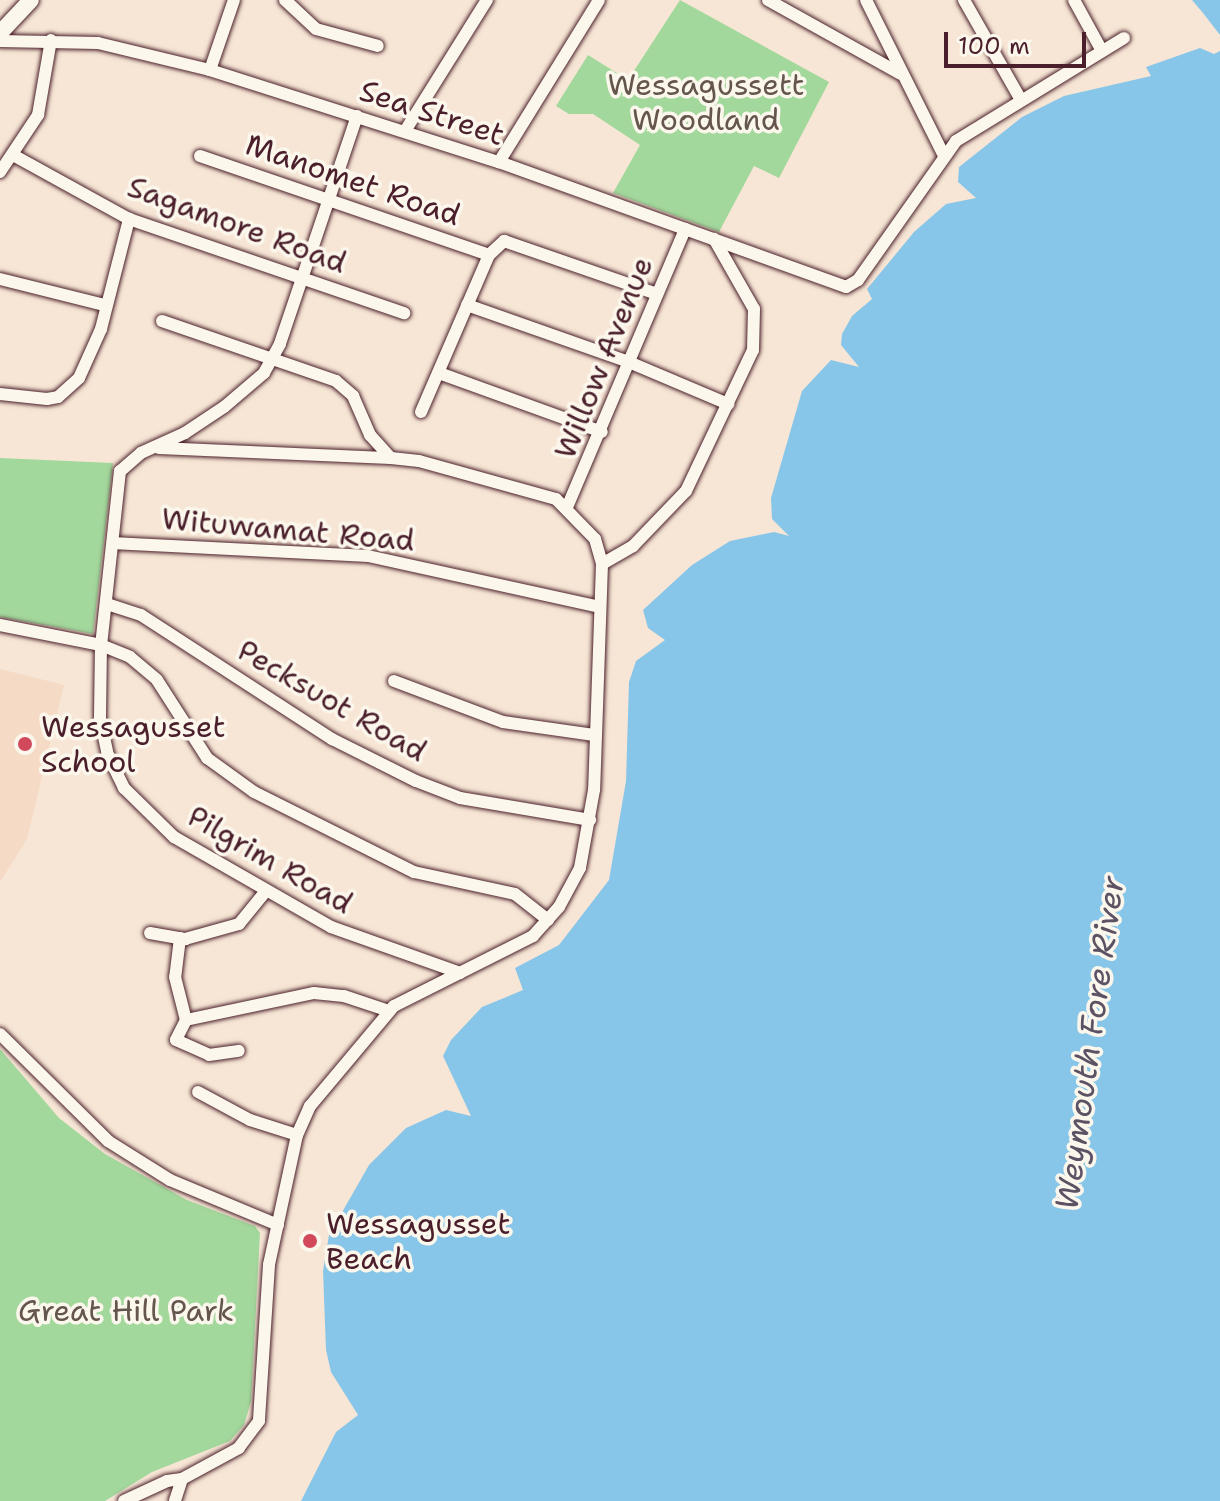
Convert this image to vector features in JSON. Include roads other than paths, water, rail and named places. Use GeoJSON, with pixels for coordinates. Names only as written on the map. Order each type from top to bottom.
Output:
{"type":"FeatureCollection","features":[{"type":"Feature","properties":{"kind":"main road"},"geometry":{"type":"LineString","coordinates":[[0,33],[31,0]]}},
{"type":"Feature","properties":{"kind":"street"},"geometry":{"type":"LineString","coordinates":[[210,70],[234,0]]}},
{"type":"Feature","properties":{"kind":"street"},"geometry":{"type":"LineString","coordinates":[[285,0],[316,29],[378,46]]}},
{"type":"Feature","properties":{"kind":"street"},"geometry":{"type":"LineString","coordinates":[[405,131],[487,0]]}},
{"type":"Feature","properties":{"kind":"street"},"geometry":{"type":"LineString","coordinates":[[499,162],[599,0]]}},
{"type":"Feature","properties":{"kind":"street"},"geometry":{"type":"LineString","coordinates":[[768,0],[901,74]]}},
{"type":"Feature","properties":{"kind":"street"},"geometry":{"type":"LineString","coordinates":[[866,0],[943,154],[1020,98],[1124,38]]}},
{"type":"Feature","properties":{"kind":"street"},"geometry":{"type":"LineString","coordinates":[[964,0],[1020,98]]}},
{"type":"Feature","properties":{"kind":"street"},"geometry":{"type":"LineString","coordinates":[[1074,0],[1102,51]]}},
{"type":"Feature","properties":{"kind":"street"},"geometry":{"type":"LineString","coordinates":[[0,172],[13,155],[42,102],[51,40]]}},
{"type":"Feature","properties":{"kind":"street","name":"Sea Street"},"geometry":{"type":"LineString","coordinates":[[0,41],[98,43],[210,70],[499,162],[837,285],[850,286],[858,280],[943,154]]}},
{"type":"Feature","properties":{"kind":"street"},"geometry":{"type":"LineString","coordinates":[[158,448],[245,391],[274,358],[332,198],[357,116]]}},
{"type":"Feature","properties":{"kind":"street","name":"Sagamore Road"},"geometry":{"type":"LineString","coordinates":[[13,155],[129,219],[404,313]]}},
{"type":"Feature","properties":{"kind":"street","name":"Manomet Road"},"geometry":{"type":"LineString","coordinates":[[200,156],[332,198],[489,255]]}},
{"type":"Feature","properties":{"kind":"street"},"geometry":{"type":"LineString","coordinates":[[0,394],[47,399],[69,389],[88,364],[129,219]]}},
{"type":"Feature","properties":{"kind":"street","name":"Willow Avenue"},"geometry":{"type":"LineString","coordinates":[[568,505],[602,432],[685,229]]}},
{"type":"Feature","properties":{"kind":"street"},"geometry":{"type":"LineString","coordinates":[[602,564],[624,554],[686,491],[753,350],[757,322],[749,297],[714,239]]}},
{"type":"Feature","properties":{"kind":"street"},"geometry":{"type":"LineString","coordinates":[[421,412],[489,255],[498,244],[511,240],[657,294]]}},
{"type":"Feature","properties":{"kind":"street"},"geometry":{"type":"LineString","coordinates":[[0,279],[104,305]]}},
{"type":"Feature","properties":{"kind":"street"},"geometry":{"type":"LineString","coordinates":[[467,305],[629,362],[728,404]]}},
{"type":"Feature","properties":{"kind":"street"},"geometry":{"type":"LineString","coordinates":[[162,321],[274,358],[344,387],[370,435],[391,458]]}},
{"type":"Feature","properties":{"kind":"street"},"geometry":{"type":"LineString","coordinates":[[439,373],[602,432]]}},
{"type":"Feature","properties":{"kind":"street"},"geometry":{"type":"LineString","coordinates":[[355,456],[370,435]]}},
{"type":"Feature","properties":{"kind":"street"},"geometry":{"type":"LineString","coordinates":[[124,1501],[167,1481],[182,1479],[239,1448],[254,1430],[261,1410],[264,1317],[278,1225],[297,1135],[317,1096],[389,1011],[525,942],[548,920],[580,868],[590,820],[602,564],[595,539],[568,505],[507,482],[391,458],[158,448]]}},
{"type":"Feature","properties":{"kind":"street","name":"Pilgrim Road"},"geometry":{"type":"LineString","coordinates":[[158,448],[141,453],[120,471],[101,645],[102,736],[124,788],[174,837],[265,892],[352,936],[460,973]]}},
{"type":"Feature","properties":{"kind":"street","name":"Wituwamat Road"},"geometry":{"type":"LineString","coordinates":[[113,543],[368,556],[599,607]]}},
{"type":"Feature","properties":{"kind":"street","name":"Pecksuot Road"},"geometry":{"type":"LineString","coordinates":[[107,604],[141,615],[332,739],[416,781],[460,798],[590,820]]}},
{"type":"Feature","properties":{"kind":"street"},"geometry":{"type":"LineString","coordinates":[[0,625],[101,645],[145,667],[207,758],[254,792],[414,872],[515,894],[548,920]]}},
{"type":"Feature","properties":{"kind":"street"},"geometry":{"type":"LineString","coordinates":[[394,681],[503,722],[594,735]]}},
{"type":"Feature","properties":{"kind":"street"},"geometry":{"type":"LineString","coordinates":[[150,933],[180,938],[244,922],[265,892]]}},
{"type":"Feature","properties":{"kind":"street"},"geometry":{"type":"LineString","coordinates":[[180,938],[175,977],[186,1020],[176,1040],[209,1055],[239,1051]]}},
{"type":"Feature","properties":{"kind":"street"},"geometry":{"type":"LineString","coordinates":[[186,1020],[314,993],[344,996],[389,1011]]}},
{"type":"Feature","properties":{"kind":"street"},"geometry":{"type":"LineString","coordinates":[[0,1034],[108,1141],[170,1180],[278,1225]]}},
{"type":"Feature","properties":{"kind":"street"},"geometry":{"type":"LineString","coordinates":[[198,1092],[250,1120],[297,1135]]}},
{"type":"Feature","properties":{"kind":"street"},"geometry":{"type":"LineString","coordinates":[[175,1501],[182,1479]]}},
{"type":"Feature","properties":{"kind":"water"},"geometry":{"type":"Polygon","coordinates":[[[1192,0],[1220,0],[1220,35],[1203,13],[1192,0]]]}},
{"type":"Feature","properties":{"kind":"water","name":"Weymouth Fore River"},"geometry":{"type":"Polygon","coordinates":[[[1200,48],[1214,54],[1220,51],[1220,1501],[301,1501],[336,1432],[358,1415],[331,1372],[326,1350],[323,1271],[329,1235],[369,1165],[406,1128],[446,1110],[471,1116],[443,1056],[451,1040],[482,1007],[523,990],[515,968],[559,945],[609,880],[626,781],[629,682],[636,661],[665,640],[648,628],[643,610],[692,565],[730,541],[774,532],[789,536],[772,519],[771,498],[802,391],[831,360],[859,367],[841,345],[842,334],[852,316],[872,299],[867,289],[914,232],[946,204],[976,198],[958,182],[959,167],[1022,117],[1064,96],[1151,76],[1146,67],[1200,48]]]}},
{"type":"Feature","properties":{"kind":"place","name":"Wessagusset School"},"geometry":{"type":"Point","coordinates":[25,744]}},
{"type":"Feature","properties":{"kind":"place","name":"Wessagusset Beach"},"geometry":{"type":"Point","coordinates":[310,1241]}},
{"type":"Feature","properties":{"kind":"park label","name":"Wessagussett Woodland"},"geometry":{"type":"Point","coordinates":[706,102]}},
{"type":"Feature","properties":{"kind":"park label","name":"Great Hill Park"},"geometry":{"type":"Point","coordinates":[126,1311]}}]}
